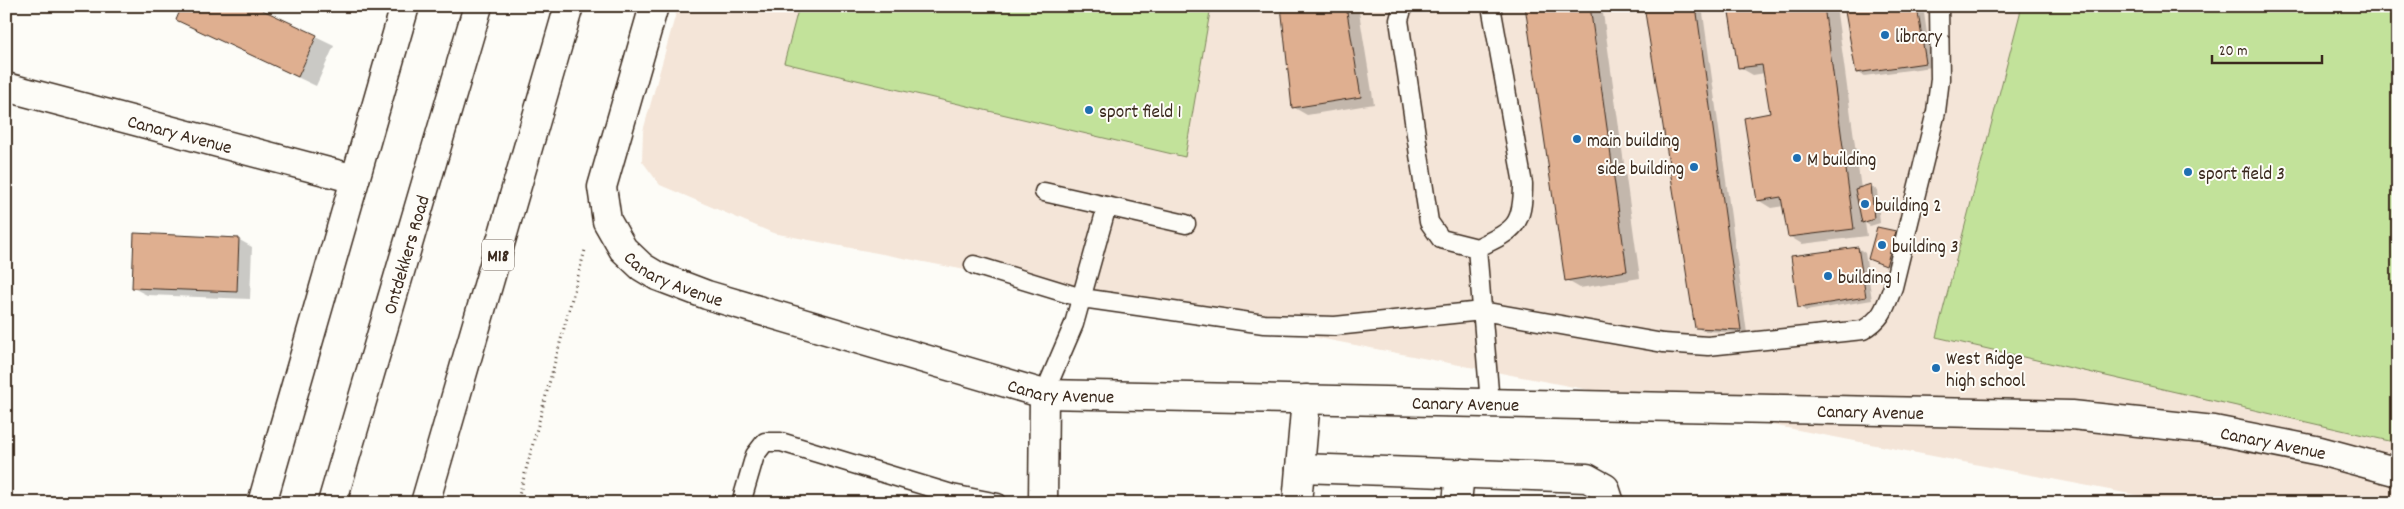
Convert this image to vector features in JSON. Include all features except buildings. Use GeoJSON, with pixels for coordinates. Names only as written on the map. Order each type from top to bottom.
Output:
{"type":"FeatureCollection","features":[{"type":"Feature","properties":{"kind":"street"},"geometry":{"type":"LineString","coordinates":[[262,503],[405,6]]}},
{"type":"Feature","properties":{"kind":"street","name":"Ontdekkers Road"},"geometry":{"type":"LineString","coordinates":[[332,503],[478,6]]}},
{"type":"Feature","properties":{"kind":"street","name":"M18"},"geometry":{"type":"LineString","coordinates":[[425,503],[569,6]]}},
{"type":"Feature","properties":{"kind":"street","name":"Canary Avenue"},"geometry":{"type":"LineString","coordinates":[[654,6],[602,187],[607,221],[623,249],[642,267],[658,276],[707,295],[1044,394],[2072,415],[2214,430],[2320,451],[2398,472]]}},
{"type":"Feature","properties":{"kind":"street","name":"Canary Avenue"},"geometry":{"type":"LineString","coordinates":[[6,87],[355,179]]}},
{"type":"Feature","properties":{"kind":"street"},"geometry":{"type":"LineString","coordinates":[[1043,503],[1044,394]]}},
{"type":"Feature","properties":{"kind":"street"},"geometry":{"type":"LineString","coordinates":[[1297,503],[1306,399]]}},
{"type":"Feature","properties":{"kind":"street"},"geometry":{"type":"LineString","coordinates":[[1300,468],[1586,478],[1605,488],[1610,503]]}},
{"type":"Feature","properties":{"kind":"street"},"geometry":{"type":"LineString","coordinates":[[1457,503],[1460,473]]}},
{"type":"Feature","properties":{"kind":"lane"},"geometry":{"type":"LineString","coordinates":[[1403,6],[1399,20],[1429,222],[1441,238],[1477,248],[1505,234],[1518,221],[1523,209],[1523,184],[1491,6]]}},
{"type":"Feature","properties":{"kind":"lane"},"geometry":{"type":"LineString","coordinates":[[974,265],[1082,298],[1264,324],[1317,327],[1482,310],[1689,346],[1728,345],[1848,334],[1863,330],[1877,322],[1884,310],[1892,287],[1936,112],[1940,79],[1939,6]]}},
{"type":"Feature","properties":{"kind":"lane"},"geometry":{"type":"LineString","coordinates":[[1044,192],[1186,224]]}},
{"type":"Feature","properties":{"kind":"lane"},"geometry":{"type":"LineString","coordinates":[[1044,394],[1082,298],[1107,206]]}},
{"type":"Feature","properties":{"kind":"lane"},"geometry":{"type":"LineString","coordinates":[[1477,248],[1490,403]]}},
{"type":"Feature","properties":{"kind":"lane"},"geometry":{"type":"LineString","coordinates":[[741,503],[756,455],[765,442],[781,442],[952,494],[998,503]]}},
{"type":"Feature","properties":{"kind":"path"},"geometry":{"type":"LineString","coordinates":[[517,503],[586,244]]}},
{"type":"Feature","properties":{"kind":"shaded area","name":"West Ridge high school"},"geometry":{"type":"Polygon","coordinates":[[[678,6],[2398,6],[2398,503],[2177,503],[773,233],[660,185],[642,161],[643,131],[678,6]]]}},
{"type":"Feature","properties":{"kind":"green space","name":"sport field 1"},"geometry":{"type":"Polygon","coordinates":[[[799,6],[1211,6],[1185,157],[784,63],[799,6]]]}},
{"type":"Feature","properties":{"kind":"green space","name":"sport field 3"},"geometry":{"type":"Polygon","coordinates":[[[2022,6],[2398,6],[2398,443],[1936,337],[2022,6]]]}},
{"type":"Feature","properties":{"kind":"place","name":"library"},"geometry":{"type":"Point","coordinates":[1885,35]}},
{"type":"Feature","properties":{"kind":"place","name":"sport field 1"},"geometry":{"type":"Point","coordinates":[1089,110]}},
{"type":"Feature","properties":{"kind":"place","name":"main building"},"geometry":{"type":"Point","coordinates":[1577,139]}},
{"type":"Feature","properties":{"kind":"place","name":"M building"},"geometry":{"type":"Point","coordinates":[1797,158]}},
{"type":"Feature","properties":{"kind":"place","name":"side building"},"geometry":{"type":"Point","coordinates":[1694,167]}},
{"type":"Feature","properties":{"kind":"place","name":"sport field 3"},"geometry":{"type":"Point","coordinates":[2188,172]}},
{"type":"Feature","properties":{"kind":"place","name":"building 2"},"geometry":{"type":"Point","coordinates":[1865,204]}},
{"type":"Feature","properties":{"kind":"place","name":"building 3"},"geometry":{"type":"Point","coordinates":[1882,245]}},
{"type":"Feature","properties":{"kind":"place","name":"building 1"},"geometry":{"type":"Point","coordinates":[1828,276]}},
{"type":"Feature","properties":{"kind":"place","name":"West Ridge high school"},"geometry":{"type":"Point","coordinates":[1936,368]}}]}
